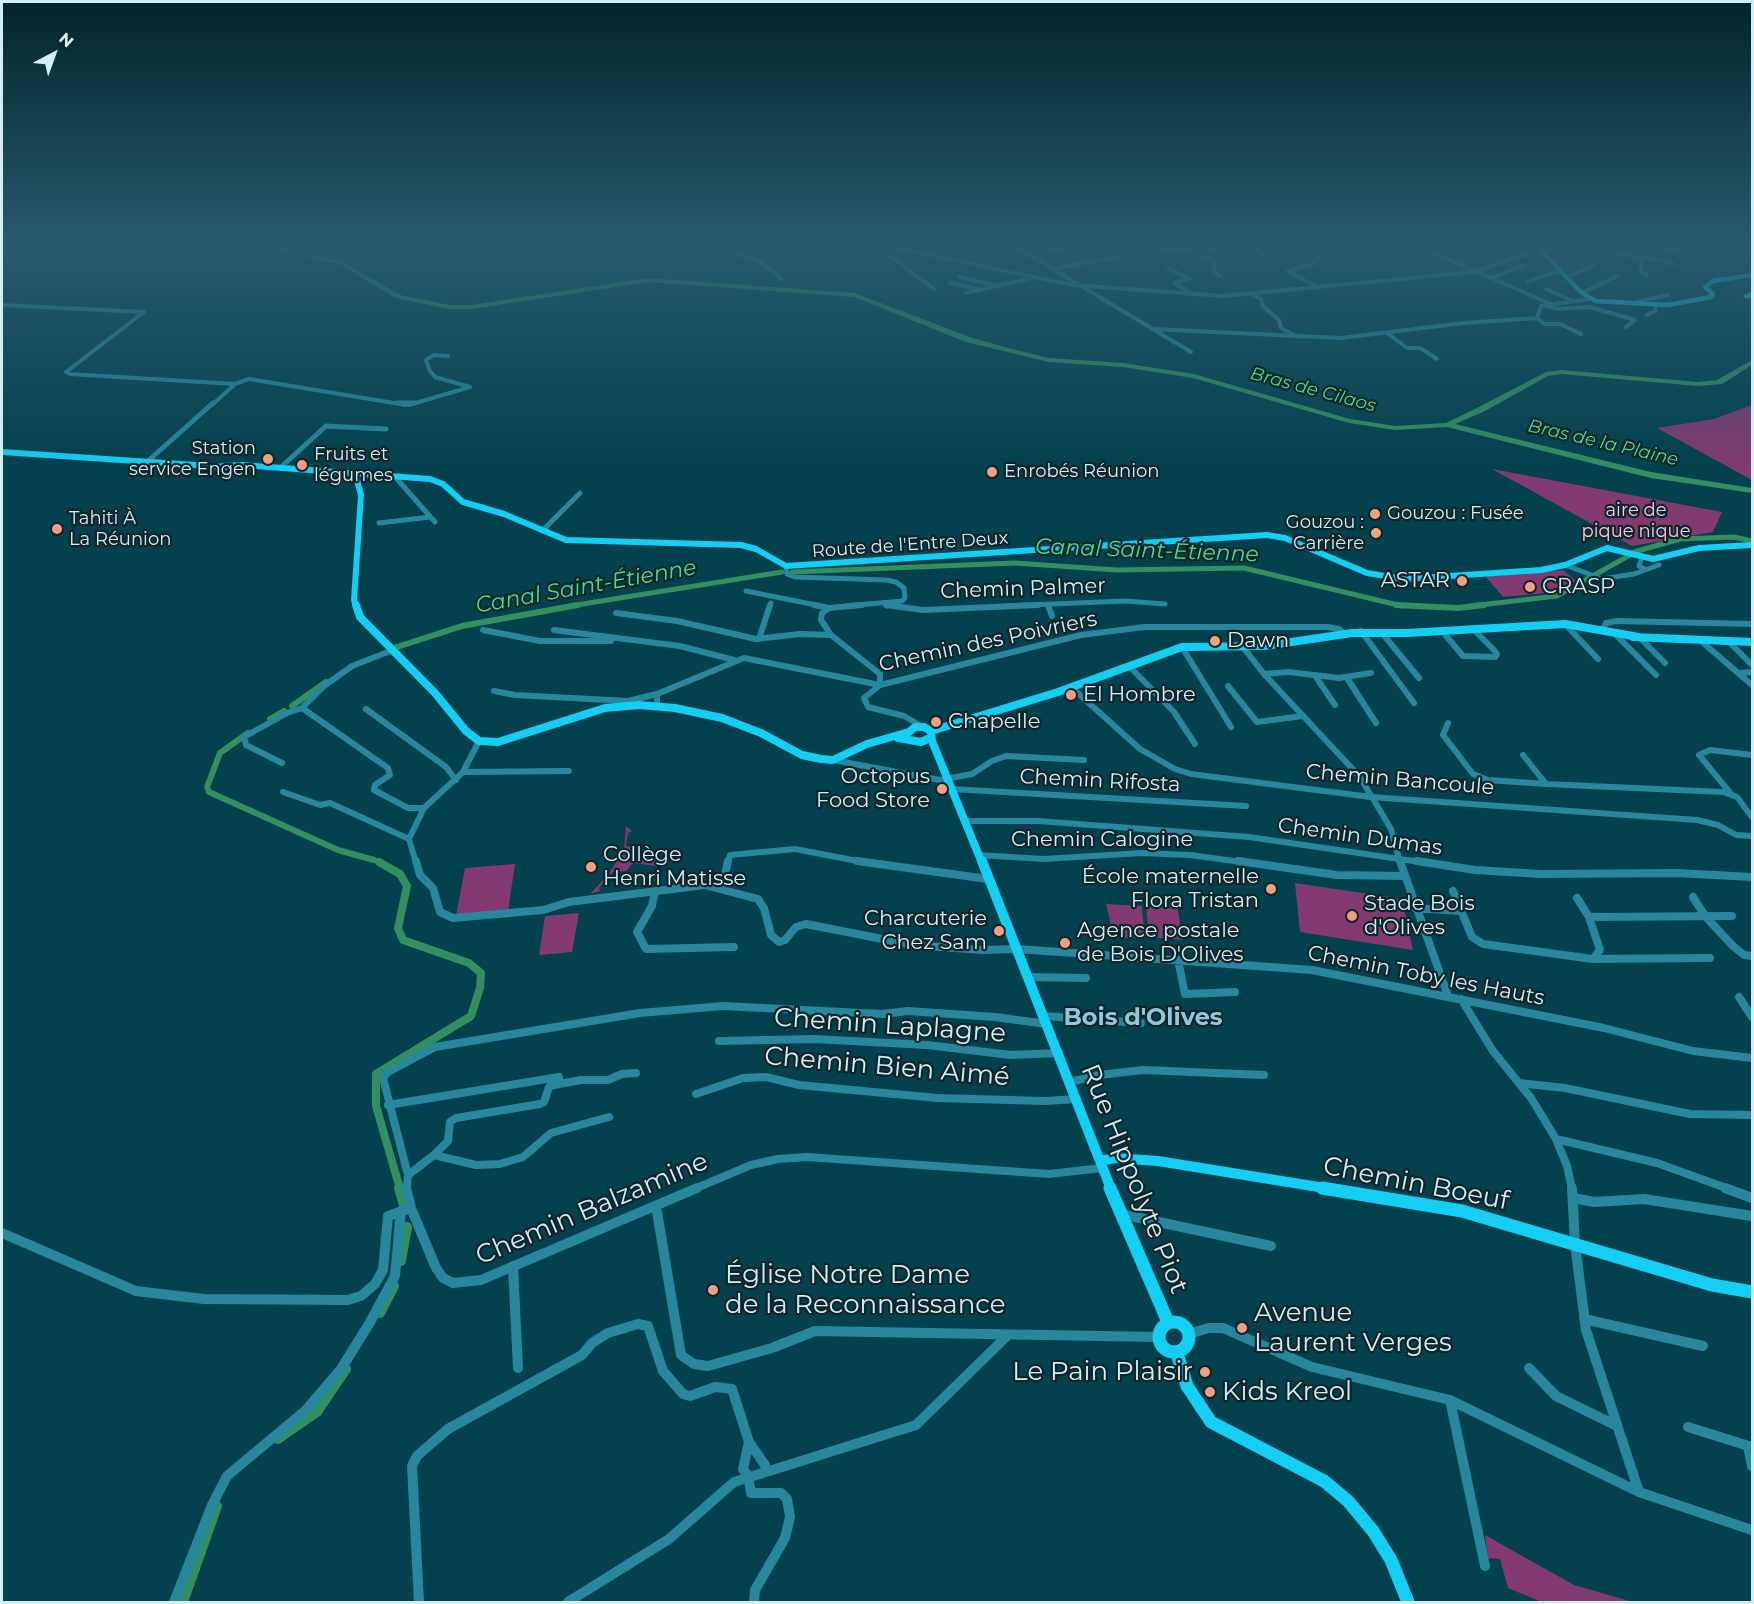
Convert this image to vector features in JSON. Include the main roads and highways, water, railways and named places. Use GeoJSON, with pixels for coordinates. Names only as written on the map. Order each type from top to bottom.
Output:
{"type":"FeatureCollection","features":[{"type":"Feature","properties":{"kind":"main road","name":"Route de l'Entre Deux"},"geometry":{"type":"LineString","coordinates":[[2,452],[316,472],[354,478]]}},
{"type":"Feature","properties":{"kind":"main road","name":"Route de l'Entre Deux"},"geometry":{"type":"LineString","coordinates":[[223,466],[280,468],[354,478],[372,475],[439,481],[463,502],[504,514],[556,537],[583,542],[741,545],[756,549],[786,566],[1267,535],[1285,538],[1367,573],[1394,579],[1529,571],[1565,565],[1607,548],[1653,559],[1699,548],[1752,545]]}},
{"type":"Feature","properties":{"kind":"main road"},"geometry":{"type":"LineString","coordinates":[[354,478],[361,495],[354,600],[367,627],[435,693],[466,731],[478,741],[498,741],[605,708],[657,706],[722,718],[761,733],[802,755],[833,760],[867,744],[915,733],[931,735],[1130,667],[1163,653],[1183,648],[1276,645],[1344,633],[1442,631],[1565,624],[1639,637]]}},
{"type":"Feature","properties":{"kind":"main road"},"geometry":{"type":"LineString","coordinates":[[1603,630],[1616,635],[1639,637],[1752,642]]}},
{"type":"Feature","properties":{"kind":"main road"},"geometry":{"type":"LineString","coordinates":[[915,733],[931,735]]}},
{"type":"Feature","properties":{"kind":"main road"},"geometry":{"type":"LineString","coordinates":[[915,733],[936,752]]}},
{"type":"Feature","properties":{"kind":"main road","name":"Rue Hippolyte Piot"},"geometry":{"type":"LineString","coordinates":[[931,735],[946,777],[1046,1020],[1120,1214],[1168,1322]]}},
{"type":"Feature","properties":{"kind":"main road","name":"Chemin Boeuf"},"geometry":{"type":"LineString","coordinates":[[1101,1165],[1115,1158],[1158,1161],[1462,1211],[1712,1285],[1752,1292]]}},
{"type":"Feature","properties":{"kind":"main road"},"geometry":{"type":"LineString","coordinates":[[1168,1322],[1178,1323],[1188,1334],[1188,1345],[1182,1352],[1177,1353],[1167,1349],[1159,1337],[1161,1326],[1168,1322]]}},
{"type":"Feature","properties":{"kind":"main road"},"geometry":{"type":"LineString","coordinates":[[1177,1353],[1187,1386],[1211,1422],[1324,1481],[1348,1501],[1373,1531],[1391,1560],[1408,1602]]}},
{"type":"Feature","properties":{"kind":"waterway","name":"Bras de Cilaos"},"geometry":{"type":"LineString","coordinates":[[918,320],[969,340],[1019,353],[1049,360],[1123,365],[1194,376],[1349,421],[1395,428],[1447,425]]}},
{"type":"Feature","properties":{"kind":"waterway","name":"Bras de Cilaos"},"geometry":{"type":"LineString","coordinates":[[1447,425],[1546,374],[1561,372],[1698,384],[1719,382],[1752,362]]}},
{"type":"Feature","properties":{"kind":"waterway","name":"Bras de la Plaine"},"geometry":{"type":"LineString","coordinates":[[1447,425],[1651,475],[1752,491]]}},
{"type":"Feature","properties":{"kind":"waterway","name":"Canal Saint-Étienne"},"geometry":{"type":"LineString","coordinates":[[1634,552],[1680,539],[1734,537],[1752,541]]}},
{"type":"Feature","properties":{"kind":"waterway","name":"Canal Saint-Étienne"},"geometry":{"type":"LineString","coordinates":[[1471,606],[1557,596],[1630,555]]}},
{"type":"Feature","properties":{"kind":"waterway","name":"Canal Saint-Étienne"},"geometry":{"type":"LineString","coordinates":[[792,572],[1015,563],[1117,570],[1244,568],[1398,605]]}},
{"type":"Feature","properties":{"kind":"waterway","name":"Canal Saint-Étienne"},"geometry":{"type":"LineString","coordinates":[[570,606],[782,572]]}},
{"type":"Feature","properties":{"kind":"waterway","name":"Canal Saint-Étienne"},"geometry":{"type":"LineString","coordinates":[[397,647],[462,626],[578,605]]}},
{"type":"Feature","properties":{"kind":"waterway","name":"Canal Saint-Étienne"},"geometry":{"type":"LineString","coordinates":[[1398,605],[1458,608],[1484,605]]}},
{"type":"Feature","properties":{"kind":"waterway","name":"Canal Saint-Étienne"},"geometry":{"type":"LineString","coordinates":[[292,706],[326,682]]}},
{"type":"Feature","properties":{"kind":"waterway","name":"Canal Saint-Étienne"},"geometry":{"type":"LineString","coordinates":[[270,719],[284,711]]}},
{"type":"Feature","properties":{"kind":"waterway","name":"Canal Saint-Étienne"},"geometry":{"type":"LineString","coordinates":[[248,733],[220,753],[207,787],[209,792],[338,850],[374,860]]}},
{"type":"Feature","properties":{"kind":"waterway","name":"Canal Saint-Étienne"},"geometry":{"type":"LineString","coordinates":[[379,862],[400,874],[407,886],[398,928],[403,940],[469,963],[481,973],[480,988],[471,1016],[376,1074],[376,1106],[400,1189]]}},
{"type":"Feature","properties":{"kind":"waterway","name":"Canal Saint-Étienne"},"geometry":{"type":"LineString","coordinates":[[399,1188],[404,1205]]}},
{"type":"Feature","properties":{"kind":"waterway","name":"Canal Saint-Étienne"},"geometry":{"type":"LineString","coordinates":[[401,1261],[407,1227]]}},
{"type":"Feature","properties":{"kind":"waterway","name":"Canal Saint-Étienne"},"geometry":{"type":"LineString","coordinates":[[380,1313],[394,1286]]}},
{"type":"Feature","properties":{"kind":"waterway","name":"Canal Saint-Étienne"},"geometry":{"type":"LineString","coordinates":[[278,1439],[317,1412],[346,1369]]}},
{"type":"Feature","properties":{"kind":"waterway","name":"Canal Saint-Étienne"},"geometry":{"type":"LineString","coordinates":[[183,1602],[217,1506]]}},
{"type":"Feature","properties":{"kind":"place","name":"Station service Engen"},"geometry":{"type":"Point","coordinates":[268,459]}},
{"type":"Feature","properties":{"kind":"place","name":"Fruits et légumes"},"geometry":{"type":"Point","coordinates":[302,465]}},
{"type":"Feature","properties":{"kind":"place","name":"Enrobés Réunion"},"geometry":{"type":"Point","coordinates":[992,472]}},
{"type":"Feature","properties":{"kind":"place","name":"Gouzou : Fusée"},"geometry":{"type":"Point","coordinates":[1375,514]}},
{"type":"Feature","properties":{"kind":"place","name":"Tahiti À La Réunion"},"geometry":{"type":"Point","coordinates":[57,529]}},
{"type":"Feature","properties":{"kind":"place","name":"Gouzou : Carrière"},"geometry":{"type":"Point","coordinates":[1376,533]}},
{"type":"Feature","properties":{"kind":"place","name":"ASTAR"},"geometry":{"type":"Point","coordinates":[1462,581]}},
{"type":"Feature","properties":{"kind":"place","name":"CRASP"},"geometry":{"type":"Point","coordinates":[1530,587]}},
{"type":"Feature","properties":{"kind":"place","name":"Dawn"},"geometry":{"type":"Point","coordinates":[1215,641]}},
{"type":"Feature","properties":{"kind":"place","name":"El Hombre"},"geometry":{"type":"Point","coordinates":[1071,695]}},
{"type":"Feature","properties":{"kind":"place","name":"Chapelle"},"geometry":{"type":"Point","coordinates":[936,722]}},
{"type":"Feature","properties":{"kind":"place","name":"Octopus Food Store"},"geometry":{"type":"Point","coordinates":[942,789]}},
{"type":"Feature","properties":{"kind":"place","name":"Collège Henri Matisse"},"geometry":{"type":"Point","coordinates":[591,867]}},
{"type":"Feature","properties":{"kind":"place","name":"École maternelle Flora Tristan"},"geometry":{"type":"Point","coordinates":[1271,889]}},
{"type":"Feature","properties":{"kind":"place","name":"Stade Bois d'Olives"},"geometry":{"type":"Point","coordinates":[1352,916]}},
{"type":"Feature","properties":{"kind":"place","name":"Charcuterie Chez Sam"},"geometry":{"type":"Point","coordinates":[999,931]}},
{"type":"Feature","properties":{"kind":"place","name":"Agence postale de Bois D'Olives"},"geometry":{"type":"Point","coordinates":[1065,943]}},
{"type":"Feature","properties":{"kind":"place","name":"Église Notre Dame de la Reconnaissance"},"geometry":{"type":"Point","coordinates":[713,1290]}},
{"type":"Feature","properties":{"kind":"place","name":"Avenue Laurent Verges"},"geometry":{"type":"Point","coordinates":[1242,1328]}},
{"type":"Feature","properties":{"kind":"place","name":"Le Pain Plaisir"},"geometry":{"type":"Point","coordinates":[1205,1372]}},
{"type":"Feature","properties":{"kind":"place","name":"Kids Kreol"},"geometry":{"type":"Point","coordinates":[1210,1392]}},
{"type":"Feature","properties":{"kind":"district","name":"Bois d'Olives"},"geometry":{"type":"Point","coordinates":[1143,1018]}},
{"type":"Feature","properties":{"kind":"park label","name":"aire de pique nique"},"geometry":{"type":"Point","coordinates":[1636,521]}}]}
